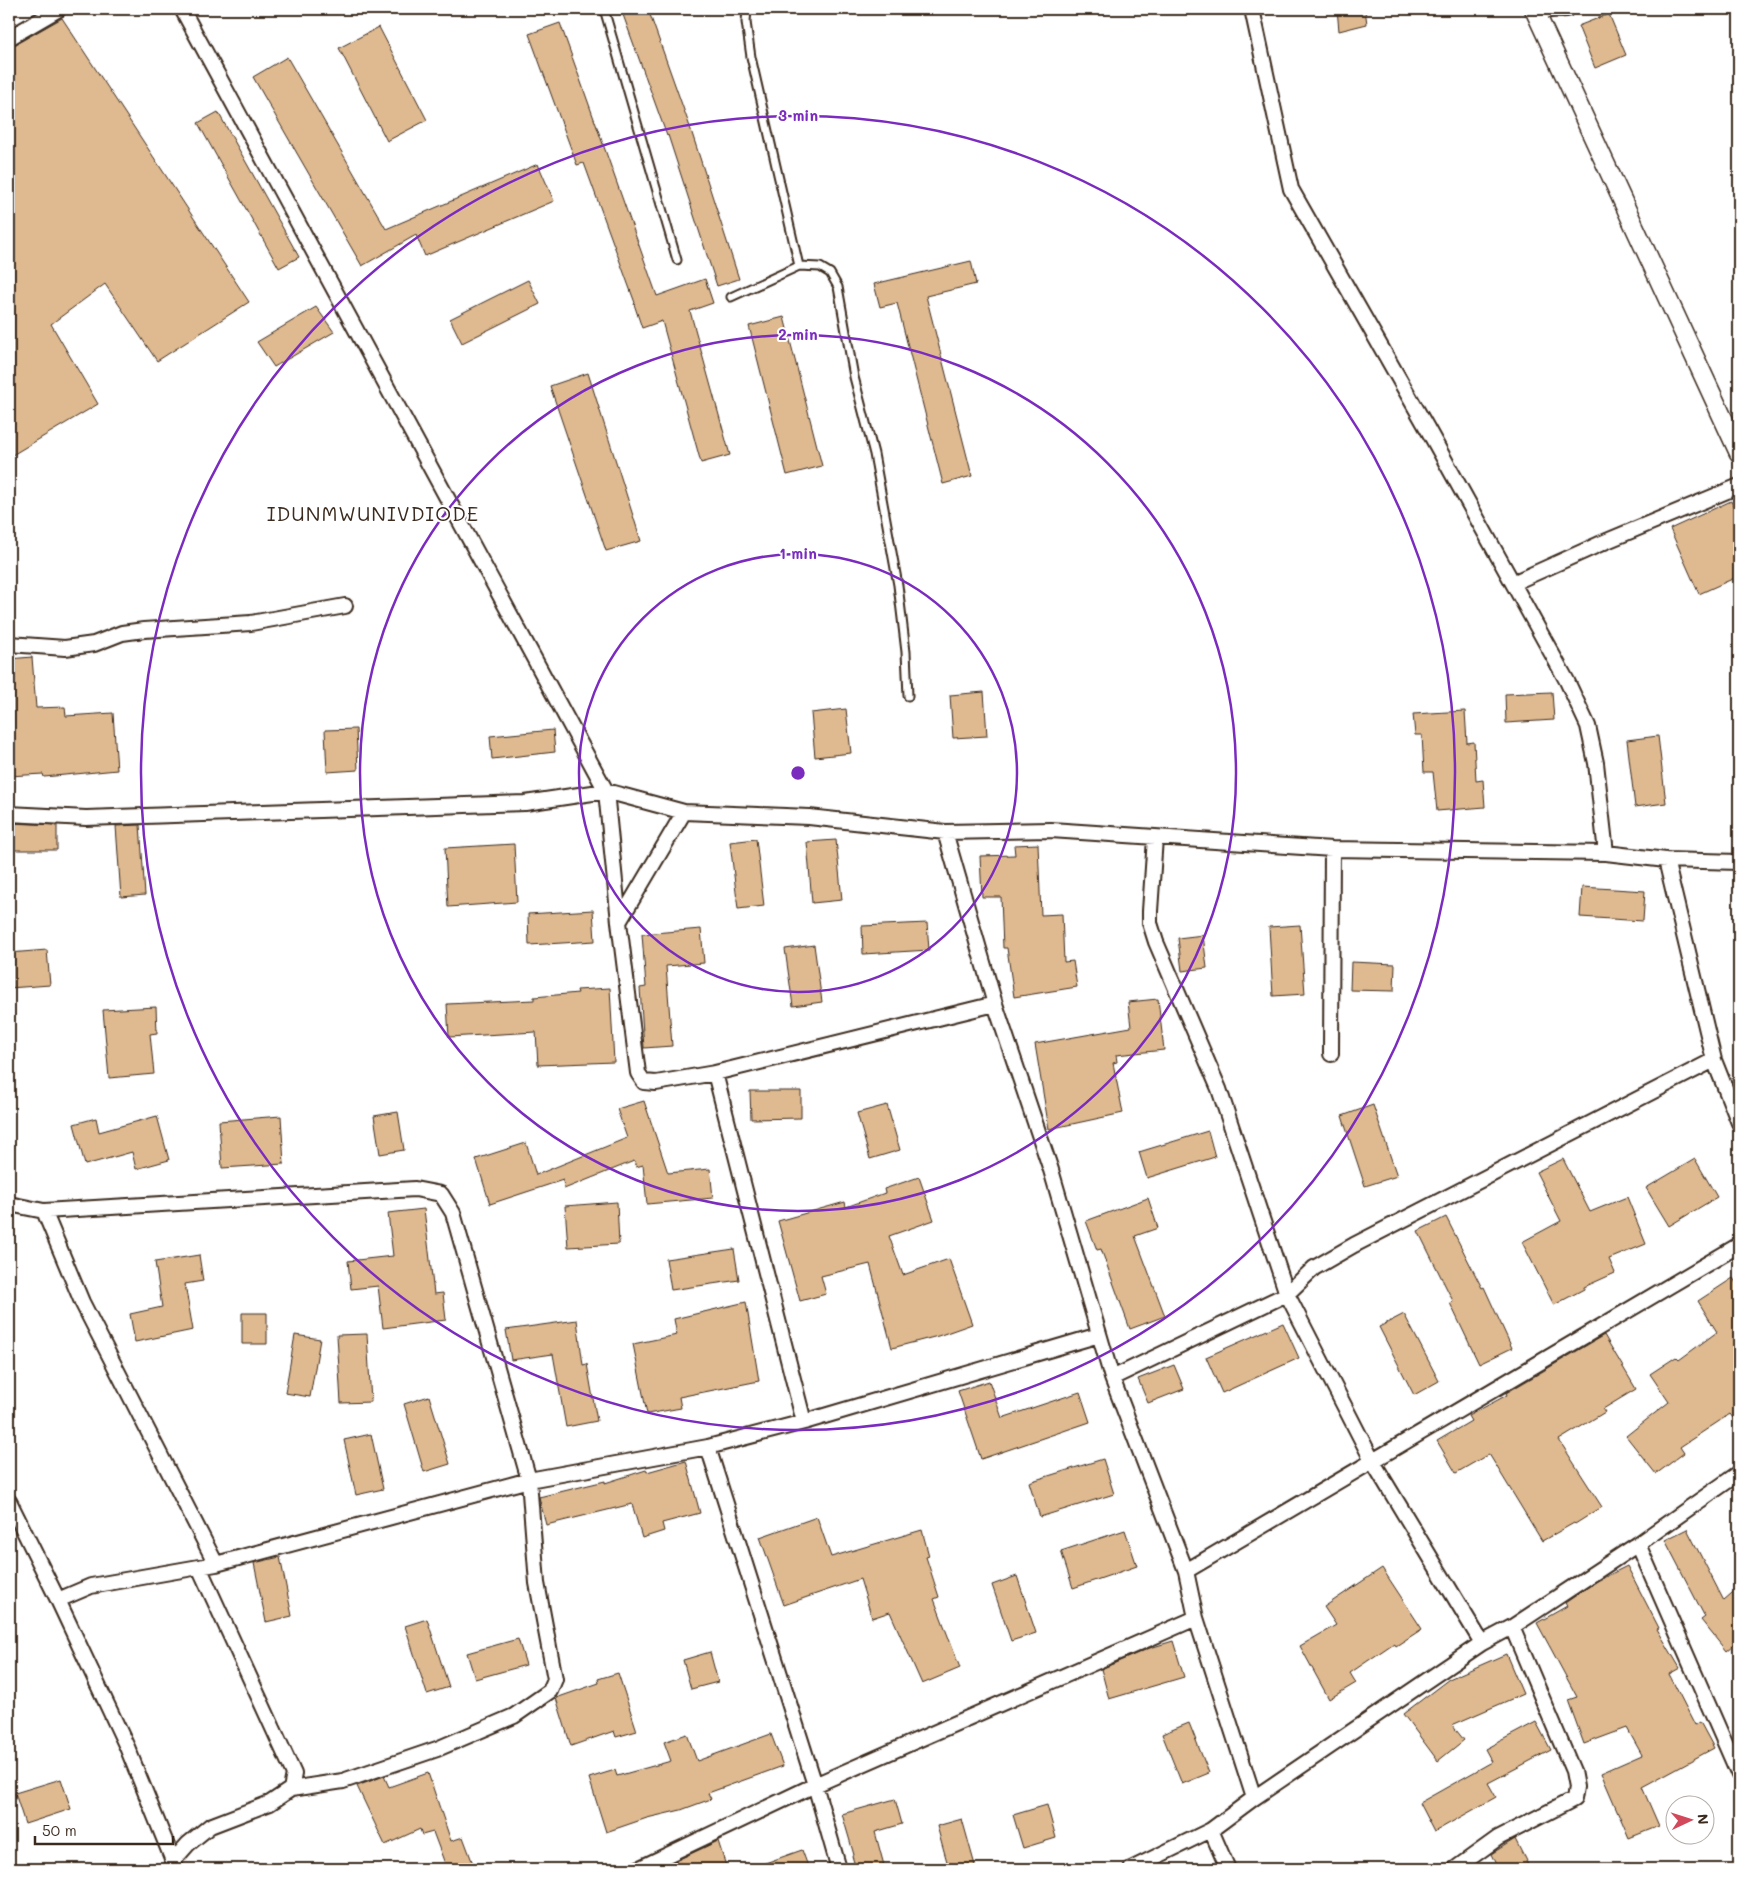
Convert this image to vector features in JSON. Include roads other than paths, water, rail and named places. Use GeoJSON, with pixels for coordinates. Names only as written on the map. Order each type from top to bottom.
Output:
{"type":"FeatureCollection","features":[{"type":"Feature","properties":{"kind":"street"},"geometry":{"type":"LineString","coordinates":[[9,38],[59,9]]}},
{"type":"Feature","properties":{"kind":"street"},"geometry":{"type":"LineString","coordinates":[[182,9],[606,791],[619,922],[638,1073],[644,1082],[656,1083],[715,1072],[995,1004]]}},
{"type":"Feature","properties":{"kind":"street"},"geometry":{"type":"LineString","coordinates":[[1252,9],[1291,189],[1568,681],[1588,726],[1596,763],[1606,853]]}},
{"type":"Feature","properties":{"kind":"street"},"geometry":{"type":"LineString","coordinates":[[1567,9],[1535,10],[1739,453]]}},
{"type":"Feature","properties":{"kind":"street"},"geometry":{"type":"LineString","coordinates":[[1513,583],[1602,543],[1739,486]]}},
{"type":"Feature","properties":{"kind":"street"},"geometry":{"type":"LineString","coordinates":[[9,644],[65,648],[94,644],[122,633],[251,622],[345,606]]}},
{"type":"Feature","properties":{"kind":"street"},"geometry":{"type":"LineString","coordinates":[[9,814],[86,818],[525,803],[606,791],[684,812],[809,818],[945,832],[1050,830],[1332,849],[1606,853],[1666,860],[1739,862]]}},
{"type":"Feature","properties":{"kind":"street"},"geometry":{"type":"LineString","coordinates":[[619,922],[684,812]]}},
{"type":"Feature","properties":{"kind":"street"},"geometry":{"type":"LineString","coordinates":[[945,832],[995,1004],[1051,1170],[1112,1378],[1186,1571],[1196,1618],[1254,1798]]}},
{"type":"Feature","properties":{"kind":"street"},"geometry":{"type":"LineString","coordinates":[[1155,838],[1150,923],[1156,942],[1220,1089],[1287,1294],[1373,1462],[1482,1643]]}},
{"type":"Feature","properties":{"kind":"street"},"geometry":{"type":"LineString","coordinates":[[1331,1054],[1332,849]]}},
{"type":"Feature","properties":{"kind":"street"},"geometry":{"type":"LineString","coordinates":[[1666,860],[1714,1060],[1739,1123]]}},
{"type":"Feature","properties":{"kind":"street"},"geometry":{"type":"LineString","coordinates":[[1112,1378],[1287,1294],[1314,1268],[1354,1245],[1714,1060]]}},
{"type":"Feature","properties":{"kind":"street"},"geometry":{"type":"LineString","coordinates":[[715,1072],[804,1422]]}},
{"type":"Feature","properties":{"kind":"street"},"geometry":{"type":"LineString","coordinates":[[9,1204],[44,1211],[415,1190],[441,1194],[453,1213],[529,1480],[537,1583],[555,1679],[550,1691],[514,1716],[437,1749],[343,1781],[291,1789],[270,1803],[210,1826],[188,1844],[174,1865]]}},
{"type":"Feature","properties":{"kind":"street"},"geometry":{"type":"LineString","coordinates":[[44,1211],[82,1302],[216,1564]]}},
{"type":"Feature","properties":{"kind":"street"},"geometry":{"type":"LineString","coordinates":[[1186,1571],[1739,1245]]}},
{"type":"Feature","properties":{"kind":"street"},"geometry":{"type":"LineString","coordinates":[[58,1600],[91,1586],[216,1564],[529,1480],[708,1447],[804,1422],[1100,1335]]}},
{"type":"Feature","properties":{"kind":"street"},"geometry":{"type":"LineString","coordinates":[[708,1447],[840,1869]]}},
{"type":"Feature","properties":{"kind":"street"},"geometry":{"type":"LineString","coordinates":[[1131,1869],[1211,1830],[1254,1798],[1482,1643],[1512,1627],[1638,1544],[1739,1473]]}},
{"type":"Feature","properties":{"kind":"street"},"geometry":{"type":"LineString","coordinates":[[9,1500],[127,1747],[174,1865]]}},
{"type":"Feature","properties":{"kind":"street"},"geometry":{"type":"LineString","coordinates":[[1638,1544],[1739,1775]]}},
{"type":"Feature","properties":{"kind":"street"},"geometry":{"type":"LineString","coordinates":[[199,1567],[294,1774],[291,1789]]}},
{"type":"Feature","properties":{"kind":"street"},"geometry":{"type":"LineString","coordinates":[[638,1869],[815,1785],[1196,1618]]}},
{"type":"Feature","properties":{"kind":"street"},"geometry":{"type":"LineString","coordinates":[[1455,1869],[1498,1838],[1574,1799],[1576,1787],[1573,1771],[1512,1627]]}},
{"type":"Feature","properties":{"kind":"street"},"geometry":{"type":"LineString","coordinates":[[1211,1830],[1228,1869]]}},
{"type":"Feature","properties":{"kind":"lane"},"geometry":{"type":"LineString","coordinates":[[604,9],[677,260]]}},
{"type":"Feature","properties":{"kind":"lane"},"geometry":{"type":"LineString","coordinates":[[747,9],[746,22],[751,57],[799,266]]}},
{"type":"Feature","properties":{"kind":"lane"},"geometry":{"type":"LineString","coordinates":[[731,297],[799,266],[820,267],[830,272],[838,286],[854,378],[874,454],[898,585],[906,652],[908,696]]}},
{"type":"Feature","properties":{"kind":"district","name":"IDUNMWUNIVDIODE"},"geometry":{"type":"Point","coordinates":[373,513]}}]}
